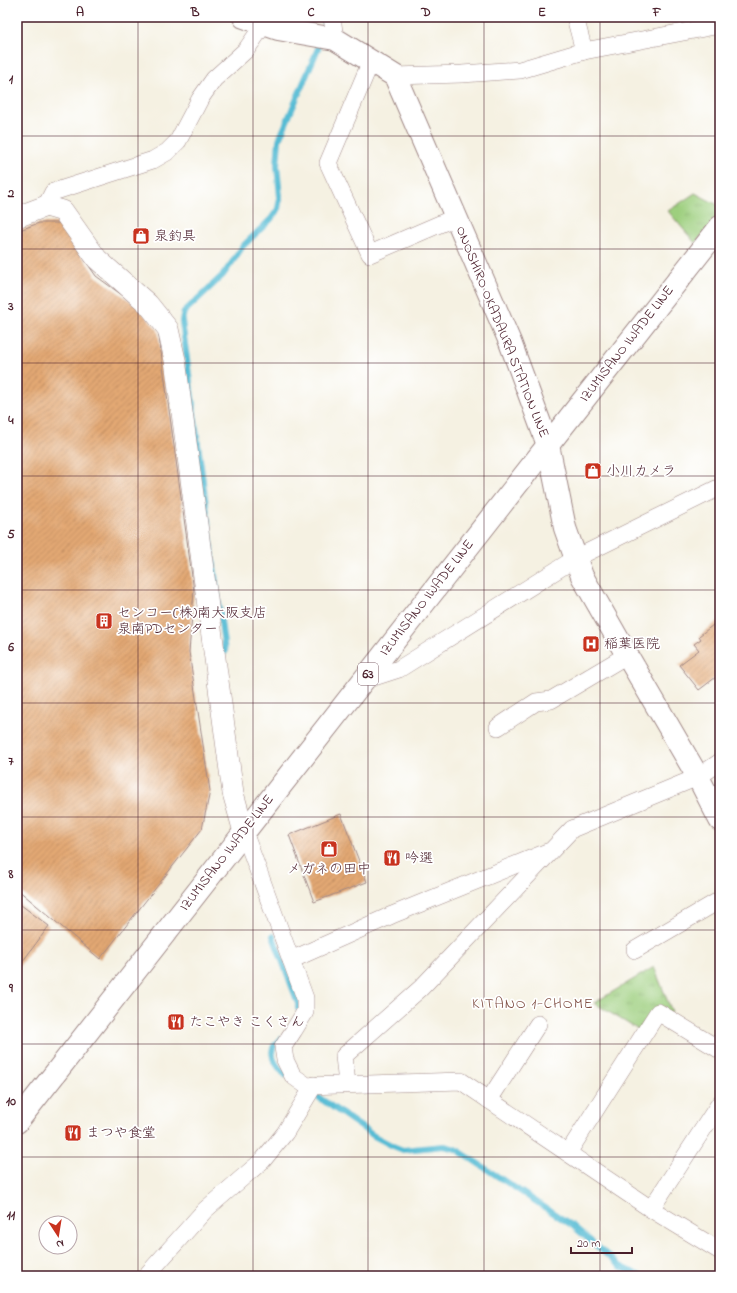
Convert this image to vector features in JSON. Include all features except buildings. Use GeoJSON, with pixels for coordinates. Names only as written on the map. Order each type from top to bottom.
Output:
{"type":"FeatureCollection","features":[{"type":"Feature","properties":{"kind":"main road"},"geometry":{"type":"LineString","coordinates":[[244,17],[278,29],[335,39],[395,76]]}},
{"type":"Feature","properties":{"kind":"main road","name":"ONOSHIRO OKADAURA STATION LINE"},"geometry":{"type":"LineString","coordinates":[[395,76],[510,342],[548,445],[565,528],[582,576],[698,777],[720,820]]}},
{"type":"Feature","properties":{"kind":"main road","name":"IZUMISANO IWADE LINE"},"geometry":{"type":"LineString","coordinates":[[17,1122],[362,681],[720,228]]}},
{"type":"Feature","properties":{"kind":"street"},"geometry":{"type":"LineString","coordinates":[[332,17],[335,39]]}},
{"type":"Feature","properties":{"kind":"street"},"geometry":{"type":"LineString","coordinates":[[575,17],[584,51]]}},
{"type":"Feature","properties":{"kind":"street"},"geometry":{"type":"LineString","coordinates":[[395,76],[462,74],[520,70],[584,51],[701,23],[720,25]]}},
{"type":"Feature","properties":{"kind":"street"},"geometry":{"type":"LineString","coordinates":[[46,206],[53,192],[153,160],[167,152],[178,141],[200,99],[214,79],[246,50],[264,24]]}},
{"type":"Feature","properties":{"kind":"street"},"geometry":{"type":"LineString","coordinates":[[371,61],[328,163],[370,254],[456,217]]}},
{"type":"Feature","properties":{"kind":"street"},"geometry":{"type":"LineString","coordinates":[[17,217],[46,206],[64,211],[97,259],[148,304],[168,328],[175,360],[233,792],[244,832],[305,998],[305,1012],[283,1047],[285,1060],[293,1076],[306,1086],[461,1081],[650,1209],[720,1251]]}},
{"type":"Feature","properties":{"kind":"street"},"geometry":{"type":"LineString","coordinates":[[362,681],[399,669],[576,558],[720,487]]}},
{"type":"Feature","properties":{"kind":"street"},"geometry":{"type":"LineString","coordinates":[[498,727],[536,702],[551,700],[627,656]]}},
{"type":"Feature","properties":{"kind":"street"},"geometry":{"type":"LineString","coordinates":[[347,1084],[344,1056],[421,988],[572,829],[698,777],[720,762]]}},
{"type":"Feature","properties":{"kind":"street"},"geometry":{"type":"LineString","coordinates":[[291,960],[392,915],[553,850]]}},
{"type":"Feature","properties":{"kind":"street"},"geometry":{"type":"LineString","coordinates":[[635,950],[720,900]]}},
{"type":"Feature","properties":{"kind":"street"},"geometry":{"type":"LineString","coordinates":[[568,1153],[658,1012],[720,1050]]}},
{"type":"Feature","properties":{"kind":"street"},"geometry":{"type":"LineString","coordinates":[[489,1100],[538,1024]]}},
{"type":"Feature","properties":{"kind":"street"},"geometry":{"type":"LineString","coordinates":[[146,1276],[205,1210],[263,1160],[285,1133],[314,1085]]}},
{"type":"Feature","properties":{"kind":"street"},"geometry":{"type":"LineString","coordinates":[[650,1209],[720,1103]]}},
{"type":"Feature","properties":{"kind":"green space"},"geometry":{"type":"Polygon","coordinates":[[[695,193],[720,206],[720,215],[695,243],[668,211],[695,193]]]}},
{"type":"Feature","properties":{"kind":"green space"},"geometry":{"type":"Polygon","coordinates":[[[654,967],[672,1012],[640,1031],[594,1003],[654,967]]]}},
{"type":"Feature","properties":{"kind":"waterway"},"geometry":{"type":"LineString","coordinates":[[225,652],[182,321],[184,312],[223,275],[243,246],[271,219],[278,209],[280,197],[277,165],[279,140],[319,46],[324,30],[325,17]]}},
{"type":"Feature","properties":{"kind":"waterway"},"geometry":{"type":"LineString","coordinates":[[273,936],[298,1003],[298,1008]]}},
{"type":"Feature","properties":{"kind":"waterway"},"geometry":{"type":"LineString","coordinates":[[281,1039],[274,1046],[272,1054],[275,1062],[285,1075]]}},
{"type":"Feature","properties":{"kind":"waterway"},"geometry":{"type":"LineString","coordinates":[[311,1092],[374,1136],[403,1150],[444,1146],[456,1149],[573,1226],[620,1266],[640,1276]]}},
{"type":"Feature","properties":{"kind":"place","name":"泉釣具"},"geometry":{"type":"Point","coordinates":[141,236]}},
{"type":"Feature","properties":{"kind":"place","name":"小川カメラ"},"geometry":{"type":"Point","coordinates":[593,471]}},
{"type":"Feature","properties":{"kind":"place","name":"センコー(株)南大阪支店 泉南PDセンター"},"geometry":{"type":"Point","coordinates":[104,621]}},
{"type":"Feature","properties":{"kind":"place","name":"稲葉医院"},"geometry":{"type":"Point","coordinates":[591,644]}},
{"type":"Feature","properties":{"kind":"place","name":"メガネの田中"},"geometry":{"type":"Point","coordinates":[329,849]}},
{"type":"Feature","properties":{"kind":"place","name":"吟選"},"geometry":{"type":"Point","coordinates":[392,858]}},
{"type":"Feature","properties":{"kind":"place","name":"たこやき こくさん"},"geometry":{"type":"Point","coordinates":[176,1022]}},
{"type":"Feature","properties":{"kind":"place","name":"まつや食堂"},"geometry":{"type":"Point","coordinates":[73,1133]}},
{"type":"Feature","properties":{"kind":"district","name":"KITANO 1-CHOME"},"geometry":{"type":"Point","coordinates":[533,1004]}}]}
